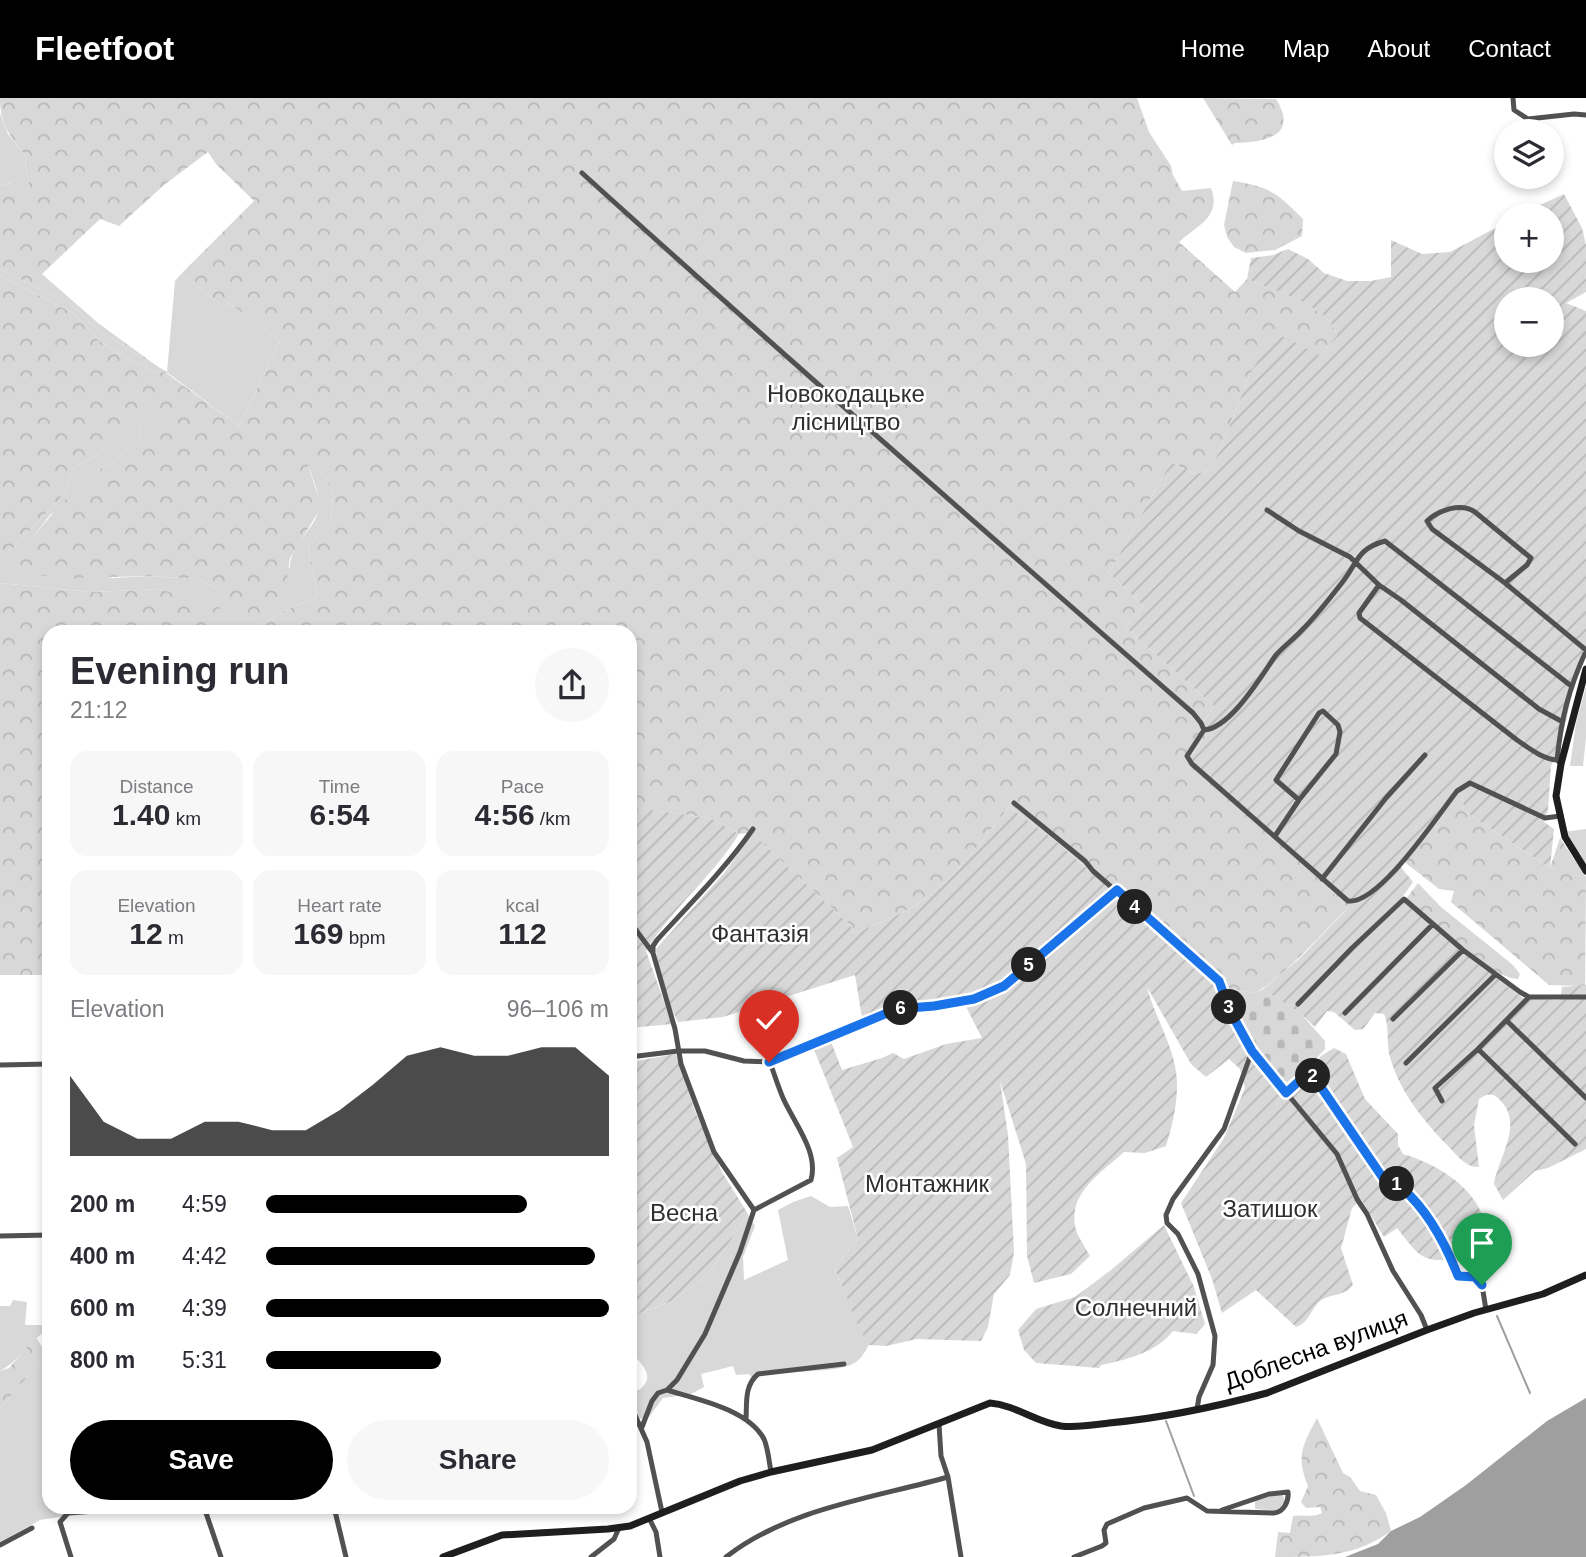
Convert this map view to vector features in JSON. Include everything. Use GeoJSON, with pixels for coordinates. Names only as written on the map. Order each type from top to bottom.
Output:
{"type":"FeatureCollection","features":[{"type":"Feature","properties":{"kind":"street"},"geometry":{"type":"LineString","coordinates":[[1513,98],[1514,110],[1528,119],[1586,115]]}},
{"type":"Feature","properties":{"kind":"street"},"geometry":{"type":"LineString","coordinates":[[582,173],[817,385],[1193,713],[1204,730]]}},
{"type":"Feature","properties":{"kind":"street"},"geometry":{"type":"LineString","coordinates":[[1505,583],[1527,565],[1531,558],[1475,512],[1468,507],[1444,510],[1427,521],[1432,528],[1505,583],[1586,650],[1570,685],[1561,721],[1556,796],[1565,837],[1586,871]]}},
{"type":"Feature","properties":{"kind":"street"},"geometry":{"type":"LineString","coordinates":[[1267,510],[1356,562],[1378,585],[1401,600],[1539,709],[1561,721]]}},
{"type":"Feature","properties":{"kind":"street"},"geometry":{"type":"LineString","coordinates":[[1204,730],[1210,730],[1222,723],[1236,709],[1275,657],[1306,626],[1343,581],[1361,552],[1370,545],[1385,541],[1570,685]]}},
{"type":"Feature","properties":{"kind":"street"},"geometry":{"type":"LineString","coordinates":[[1378,585],[1360,613],[1360,618],[1517,740],[1559,762]]}},
{"type":"Feature","properties":{"kind":"street"},"geometry":{"type":"LineString","coordinates":[[1559,762],[1586,669]]}},
{"type":"Feature","properties":{"kind":"street"},"geometry":{"type":"LineString","coordinates":[[1275,836],[1299,800],[1336,754],[1340,733],[1338,725],[1322,711],[1276,780],[1299,800]]}},
{"type":"Feature","properties":{"kind":"street"},"geometry":{"type":"LineString","coordinates":[[1204,730],[1186,756],[1192,764],[1348,901],[1356,902],[1368,895],[1402,864],[1457,791],[1470,783],[1545,818],[1560,816]]}},
{"type":"Feature","properties":{"kind":"street"},"geometry":{"type":"LineString","coordinates":[[1322,879],[1386,798],[1425,755]]}},
{"type":"Feature","properties":{"kind":"street"},"geometry":{"type":"LineString","coordinates":[[1014,803],[1219,981],[1230,1011],[1252,1051],[1337,1154],[1356,1199],[1427,1330]]}},
{"type":"Feature","properties":{"kind":"street"},"geometry":{"type":"LineString","coordinates":[[753,829],[731,860],[657,940],[653,953],[675,1028],[678,1051],[714,1152],[754,1210]]}},
{"type":"Feature","properties":{"kind":"street"},"geometry":{"type":"LineString","coordinates":[[637,1056],[705,1051],[744,1060],[769,1062],[897,1009],[974,999],[1004,986],[1117,890]]}},
{"type":"Feature","properties":{"kind":"street"},"geometry":{"type":"LineString","coordinates":[[1298,1004],[1404,899],[1495,975],[1530,997],[1586,997]]}},
{"type":"Feature","properties":{"kind":"street"},"geometry":{"type":"LineString","coordinates":[[1345,1013],[1433,924]]}},
{"type":"Feature","properties":{"kind":"street"},"geometry":{"type":"LineString","coordinates":[[637,931],[653,953]]}},
{"type":"Feature","properties":{"kind":"street"},"geometry":{"type":"LineString","coordinates":[[1393,1019],[1463,950]]}},
{"type":"Feature","properties":{"kind":"street"},"geometry":{"type":"LineString","coordinates":[[1406,1062],[1495,975]]}},
{"type":"Feature","properties":{"kind":"street"},"geometry":{"type":"LineString","coordinates":[[1442,1101],[1435,1088],[1530,997]]}},
{"type":"Feature","properties":{"kind":"street"},"geometry":{"type":"LineString","coordinates":[[1507,1021],[1586,1098]]}},
{"type":"Feature","properties":{"kind":"street"},"geometry":{"type":"LineString","coordinates":[[1478,1049],[1575,1144]]}},
{"type":"Feature","properties":{"kind":"street"},"geometry":{"type":"LineString","coordinates":[[1197,1409],[1199,1397],[1213,1365],[1215,1336],[1198,1275],[1178,1234],[1167,1223],[1166,1215],[1173,1199],[1224,1129],[1252,1051]]}},
{"type":"Feature","properties":{"kind":"street"},"geometry":{"type":"LineString","coordinates":[[642,1427],[652,1401],[658,1393],[667,1390],[685,1367],[708,1327],[736,1262],[754,1210],[811,1180],[814,1169],[800,1127],[784,1101],[769,1062]]}},
{"type":"Feature","properties":{"kind":"street"},"geometry":{"type":"LineString","coordinates":[[0,1065],[42,1064]]}},
{"type":"Feature","properties":{"kind":"street"},"geometry":{"type":"LineString","coordinates":[[1286,1093],[1309,1072],[1312,1074],[1383,1178],[1398,1184],[1414,1200],[1444,1247],[1458,1276],[1479,1280],[1486,1310]]}},
{"type":"Feature","properties":{"kind":"street"},"geometry":{"type":"LineString","coordinates":[[0,1236],[42,1235]]}},
{"type":"Feature","properties":{"kind":"street","name":"Доблесна вулиця"},"geometry":{"type":"LineString","coordinates":[[443,1557],[502,1535],[620,1528],[740,1481],[872,1450],[990,1403],[1045,1422],[1077,1426],[1166,1416],[1267,1393],[1427,1330],[1543,1294],[1586,1275]]}},
{"type":"Feature","properties":{"kind":"street"},"geometry":{"type":"LineString","coordinates":[[746,1420],[747,1393],[758,1374],[844,1364]]}},
{"type":"Feature","properties":{"kind":"street"},"geometry":{"type":"LineString","coordinates":[[667,1390],[721,1407],[746,1420],[764,1439],[771,1472]]}},
{"type":"Feature","properties":{"kind":"street"},"geometry":{"type":"LineString","coordinates":[[637,1417],[647,1442],[662,1512]]}},
{"type":"Feature","properties":{"kind":"street"},"geometry":{"type":"LineString","coordinates":[[939,1424],[941,1456],[948,1477],[961,1557]]}},
{"type":"Feature","properties":{"kind":"street"},"geometry":{"type":"LineString","coordinates":[[726,1557],[756,1538],[816,1511],[948,1477]]}},
{"type":"Feature","properties":{"kind":"street"},"geometry":{"type":"LineString","coordinates":[[1074,1557],[1106,1542],[1104,1530],[1107,1524],[1144,1508],[1187,1498],[1207,1511],[1278,1513],[1287,1501],[1288,1492],[1269,1494],[1223,1510]]}},
{"type":"Feature","properties":{"kind":"street"},"geometry":{"type":"LineString","coordinates":[[67,1514],[60,1522],[71,1557]]}},
{"type":"Feature","properties":{"kind":"street"},"geometry":{"type":"LineString","coordinates":[[206,1514],[221,1557]]}},
{"type":"Feature","properties":{"kind":"street"},"geometry":{"type":"LineString","coordinates":[[336,1514],[346,1557]]}},
{"type":"Feature","properties":{"kind":"street"},"geometry":{"type":"LineString","coordinates":[[649,1518],[656,1532],[660,1557]]}},
{"type":"Feature","properties":{"kind":"street"},"geometry":{"type":"LineString","coordinates":[[0,1545],[32,1528]]}},
{"type":"Feature","properties":{"kind":"street"},"geometry":{"type":"LineString","coordinates":[[591,1557],[614,1539],[620,1528]]}},
{"type":"Feature","properties":{"kind":"green space","name":"Новокодацьке лісництво"},"geometry":{"type":"Polygon","coordinates":[[[0,98],[1137,98],[1149,132],[1171,166],[1182,191],[1211,188],[1213,206],[1210,214],[1179,242],[1235,292],[1247,279],[1285,294],[1323,315],[1332,324],[1337,335],[1321,356],[1249,376],[1209,471],[1194,474],[1171,462],[1109,573],[1143,606],[1125,627],[1214,706],[1203,723],[1206,737],[1193,753],[1348,908],[1292,964],[1255,993],[1231,989],[1226,992],[1056,841],[1009,807],[962,865],[930,895],[903,912],[853,933],[851,926],[752,833],[739,834],[710,818],[637,808],[637,625],[260,625],[292,607],[318,597],[308,548],[331,519],[333,495],[324,474],[308,465],[319,499],[319,511],[290,558],[285,593],[270,609],[253,619],[227,615],[227,601],[217,588],[197,579],[151,576],[70,578],[34,575],[14,560],[64,500],[75,497],[103,466],[114,463],[140,438],[141,423],[153,427],[157,417],[144,411],[139,419],[120,430],[95,456],[73,468],[65,493],[0,562],[0,276],[73,313],[99,341],[126,358],[158,373],[165,372],[239,426],[280,341],[228,302],[224,307],[181,274],[254,201],[216,164],[208,152],[164,185],[119,226],[100,219],[42,274],[98,323],[160,369],[102,333],[70,304],[0,269],[0,186],[13,182],[19,191],[29,187],[26,156],[7,130],[0,98]]]}},
{"type":"Feature","properties":{"kind":"green space"},"geometry":{"type":"Polygon","coordinates":[[[1203,98],[1276,99],[1284,121],[1281,129],[1267,138],[1232,145],[1203,98]]]}},
{"type":"Feature","properties":{"kind":"green space"},"geometry":{"type":"Polygon","coordinates":[[[0,113],[8,134],[26,156],[29,187],[19,192],[12,182],[0,186],[0,113]]]}},
{"type":"Feature","properties":{"kind":"green space"},"geometry":{"type":"Polygon","coordinates":[[[1233,181],[1265,189],[1279,197],[1303,219],[1302,236],[1275,250],[1246,253],[1234,247],[1227,237],[1224,225],[1233,181]]]}},
{"type":"Feature","properties":{"kind":"green space"},"geometry":{"type":"Polygon","coordinates":[[[1564,194],[1582,228],[1586,245],[1586,292],[1566,303],[1586,311],[1586,655],[1573,689],[1560,748],[1551,766],[1548,810],[1544,822],[1554,829],[1550,868],[1464,811],[1462,794],[1455,790],[1399,865],[1413,882],[1401,899],[1523,998],[1560,1000],[1562,987],[1586,985],[1586,1149],[1548,1168],[1535,1171],[1503,1200],[1494,1184],[1508,1141],[1510,1119],[1499,1099],[1489,1094],[1479,1099],[1474,1125],[1479,1167],[1468,1165],[1436,1134],[1405,1092],[1390,1057],[1384,1014],[1375,1013],[1363,1029],[1355,1030],[1334,1012],[1327,1011],[1315,1027],[1301,1014],[1263,989],[1300,958],[1348,908],[1277,837],[1186,762],[1206,737],[1203,723],[1214,706],[1125,627],[1143,606],[1109,573],[1171,462],[1194,474],[1209,471],[1249,376],[1274,332],[1321,356],[1337,335],[1332,324],[1311,307],[1247,279],[1251,258],[1273,255],[1288,249],[1308,259],[1324,273],[1347,281],[1371,281],[1391,277],[1391,240],[1422,254],[1450,252],[1494,229],[1494,273],[1564,273],[1564,203],[1544,203],[1564,194]]]}},
{"type":"Feature","properties":{"kind":"green space"},"geometry":{"type":"Polygon","coordinates":[[[0,269],[70,304],[102,333],[167,372],[175,281],[181,274],[224,307],[228,302],[280,341],[239,426],[168,373],[158,373],[99,341],[73,313],[0,276],[0,269]]]}},
{"type":"Feature","properties":{"kind":"green space"},"geometry":{"type":"Polygon","coordinates":[[[144,411],[158,417],[153,427],[141,424],[140,438],[114,463],[103,466],[75,497],[50,515],[15,561],[113,578],[151,576],[197,579],[217,588],[227,601],[290,567],[294,551],[313,523],[319,508],[317,491],[308,464],[324,474],[333,495],[331,519],[308,548],[318,597],[292,607],[260,625],[224,625],[220,608],[160,589],[91,592],[0,583],[0,562],[65,493],[73,468],[95,456],[120,430],[144,411]]]}},
{"type":"Feature","properties":{"kind":"green space","name":"Новокодацьке лісництво"},"geometry":{"type":"Polygon","coordinates":[[[0,583],[91,592],[160,589],[221,608],[225,625],[42,625],[42,975],[0,975],[0,583]]]}},
{"type":"Feature","properties":{"kind":"green space"},"geometry":{"type":"Polygon","coordinates":[[[1586,687],[1583,766],[1570,766],[1576,723],[1586,687]]]}},
{"type":"Feature","properties":{"kind":"green space"},"geometry":{"type":"Polygon","coordinates":[[[1454,790],[1462,794],[1464,811],[1550,868],[1560,838],[1586,877],[1585,986],[1549,985],[1451,902],[1454,891],[1439,889],[1402,860],[1454,790]]]}},
{"type":"Feature","properties":{"kind":"green space"},"geometry":{"type":"Polygon","coordinates":[[[1009,807],[1056,841],[1213,982],[1233,1027],[1254,1061],[1284,1096],[1321,1056],[1334,1048],[1346,1054],[1365,1099],[1398,1134],[1398,1145],[1403,1154],[1429,1164],[1453,1178],[1480,1209],[1485,1222],[1459,1259],[1437,1260],[1422,1256],[1397,1228],[1384,1237],[1361,1199],[1352,1208],[1341,1248],[1353,1285],[1350,1288],[1323,1299],[1304,1322],[1296,1327],[1256,1290],[1222,1313],[1212,1279],[1181,1203],[1224,1138],[1245,1088],[1240,1069],[1229,1059],[1206,1077],[1191,1064],[1147,987],[1174,1061],[1177,1086],[1174,1116],[1166,1146],[1145,1153],[1124,1152],[1097,1175],[1082,1193],[1074,1214],[1075,1226],[1090,1256],[1071,1274],[1034,1283],[1027,1256],[1026,1164],[1000,1081],[1008,1135],[1014,1252],[1010,1275],[994,1294],[988,1327],[981,1341],[917,1339],[886,1346],[869,1345],[834,1268],[858,1239],[837,1158],[853,1147],[813,1047],[830,1039],[842,1070],[893,1053],[904,1059],[946,1044],[982,1038],[961,997],[894,1004],[862,1018],[855,975],[723,1017],[678,1022],[663,986],[656,949],[725,872],[752,833],[851,926],[853,933],[903,912],[930,895],[962,865],[1009,807]]]}},
{"type":"Feature","properties":{"kind":"green space"},"geometry":{"type":"Polygon","coordinates":[[[637,808],[710,818],[739,834],[656,935],[646,951],[672,1024],[637,1027],[637,808]]]}},
{"type":"Feature","properties":{"kind":"green space"},"geometry":{"type":"Polygon","coordinates":[[[1586,829],[1586,867],[1564,832],[1586,829]]]}},
{"type":"Feature","properties":{"kind":"green space"},"geometry":{"type":"Polygon","coordinates":[[[1418,883],[1441,907],[1513,965],[1520,974],[1518,979],[1507,976],[1477,959],[1406,899],[1418,883]]]}},
{"type":"Feature","properties":{"kind":"green space"},"geometry":{"type":"Polygon","coordinates":[[[1231,989],[1254,993],[1263,989],[1301,1014],[1325,1041],[1325,1049],[1291,1086],[1269,1067],[1251,1044],[1226,992],[1231,989]]]}},
{"type":"Feature","properties":{"kind":"green space","name":"Весна"},"geometry":{"type":"Polygon","coordinates":[[[676,1054],[695,1111],[722,1172],[748,1214],[708,1275],[672,1301],[637,1314],[637,1061],[676,1054]]]}},
{"type":"Feature","properties":{"kind":"green space"},"geometry":{"type":"Polygon","coordinates":[[[811,1196],[830,1207],[848,1206],[858,1239],[834,1268],[869,1345],[862,1356],[856,1362],[836,1369],[752,1378],[749,1374],[736,1375],[733,1366],[701,1374],[704,1387],[691,1394],[663,1398],[649,1417],[638,1419],[637,1390],[645,1384],[647,1373],[637,1358],[637,1314],[672,1301],[708,1275],[748,1214],[755,1226],[743,1257],[744,1280],[788,1260],[778,1210],[811,1196]]]}},
{"type":"Feature","properties":{"kind":"green space","name":"Солнечний"},"geometry":{"type":"Polygon","coordinates":[[[1164,1225],[1194,1287],[1205,1324],[1196,1334],[1173,1331],[1150,1350],[1101,1365],[1099,1368],[1036,1363],[1024,1350],[1018,1330],[1036,1309],[1075,1297],[1164,1225]]]}},
{"type":"Feature","properties":{"kind":"green space"},"geometry":{"type":"Polygon","coordinates":[[[13,1300],[27,1302],[25,1325],[42,1325],[42,1334],[0,1371],[0,1306],[10,1306],[13,1300]]]}},
{"type":"Feature","properties":{"kind":"green space"},"geometry":{"type":"Polygon","coordinates":[[[36,1337],[42,1347],[42,1359],[0,1409],[0,1371],[9,1368],[36,1337]]]}},
{"type":"Feature","properties":{"kind":"green space"},"geometry":{"type":"Polygon","coordinates":[[[42,1359],[42,1514],[79,1514],[40,1520],[0,1542],[0,1409],[42,1359]]]}},
{"type":"Feature","properties":{"kind":"green space"},"geometry":{"type":"Polygon","coordinates":[[[1317,1418],[1343,1473],[1350,1477],[1360,1491],[1376,1495],[1386,1513],[1391,1531],[1378,1540],[1351,1551],[1322,1556],[1275,1557],[1278,1532],[1290,1533],[1293,1516],[1322,1513],[1320,1507],[1306,1508],[1301,1502],[1308,1486],[1302,1467],[1302,1451],[1317,1418]]]}},
{"type":"Feature","properties":{"kind":"green space"},"geometry":{"type":"Polygon","coordinates":[[[1282,1494],[1284,1503],[1278,1511],[1255,1509],[1255,1499],[1282,1494]]]}},
{"type":"Feature","properties":{"kind":"shaded area"},"geometry":{"type":"Polygon","coordinates":[[[1586,1398],[1586,1557],[1345,1557],[1378,1544],[1391,1531],[1420,1517],[1466,1485],[1547,1421],[1586,1398]]]}},
{"type":"Feature","properties":{"kind":"waterway"},"geometry":{"type":"LineString","coordinates":[[1497,1316],[1530,1393]]}},
{"type":"Feature","properties":{"kind":"waterway"},"geometry":{"type":"LineString","coordinates":[[1166,1421],[1194,1496]]}},
{"type":"Feature","properties":{"kind":"route"},"geometry":{"type":"LineString","coordinates":[[769,1062],[897,1009],[974,999],[1004,986],[1117,890],[1219,981],[1230,1011],[1252,1051],[1286,1093],[1309,1072],[1312,1074],[1383,1178],[1398,1184],[1414,1200],[1448,1253],[1458,1276],[1475,1277],[1482,1285]]}},
{"type":"Feature","properties":{"kind":"park label","name":"Фантазія"},"geometry":{"type":"Point","coordinates":[760,934]}},
{"type":"Feature","properties":{"kind":"park label","name":"Монтажник"},"geometry":{"type":"Point","coordinates":[927,1184]}},
{"type":"Feature","properties":{"kind":"park label","name":"Затишок"},"geometry":{"type":"Point","coordinates":[1270,1209]}}]}
